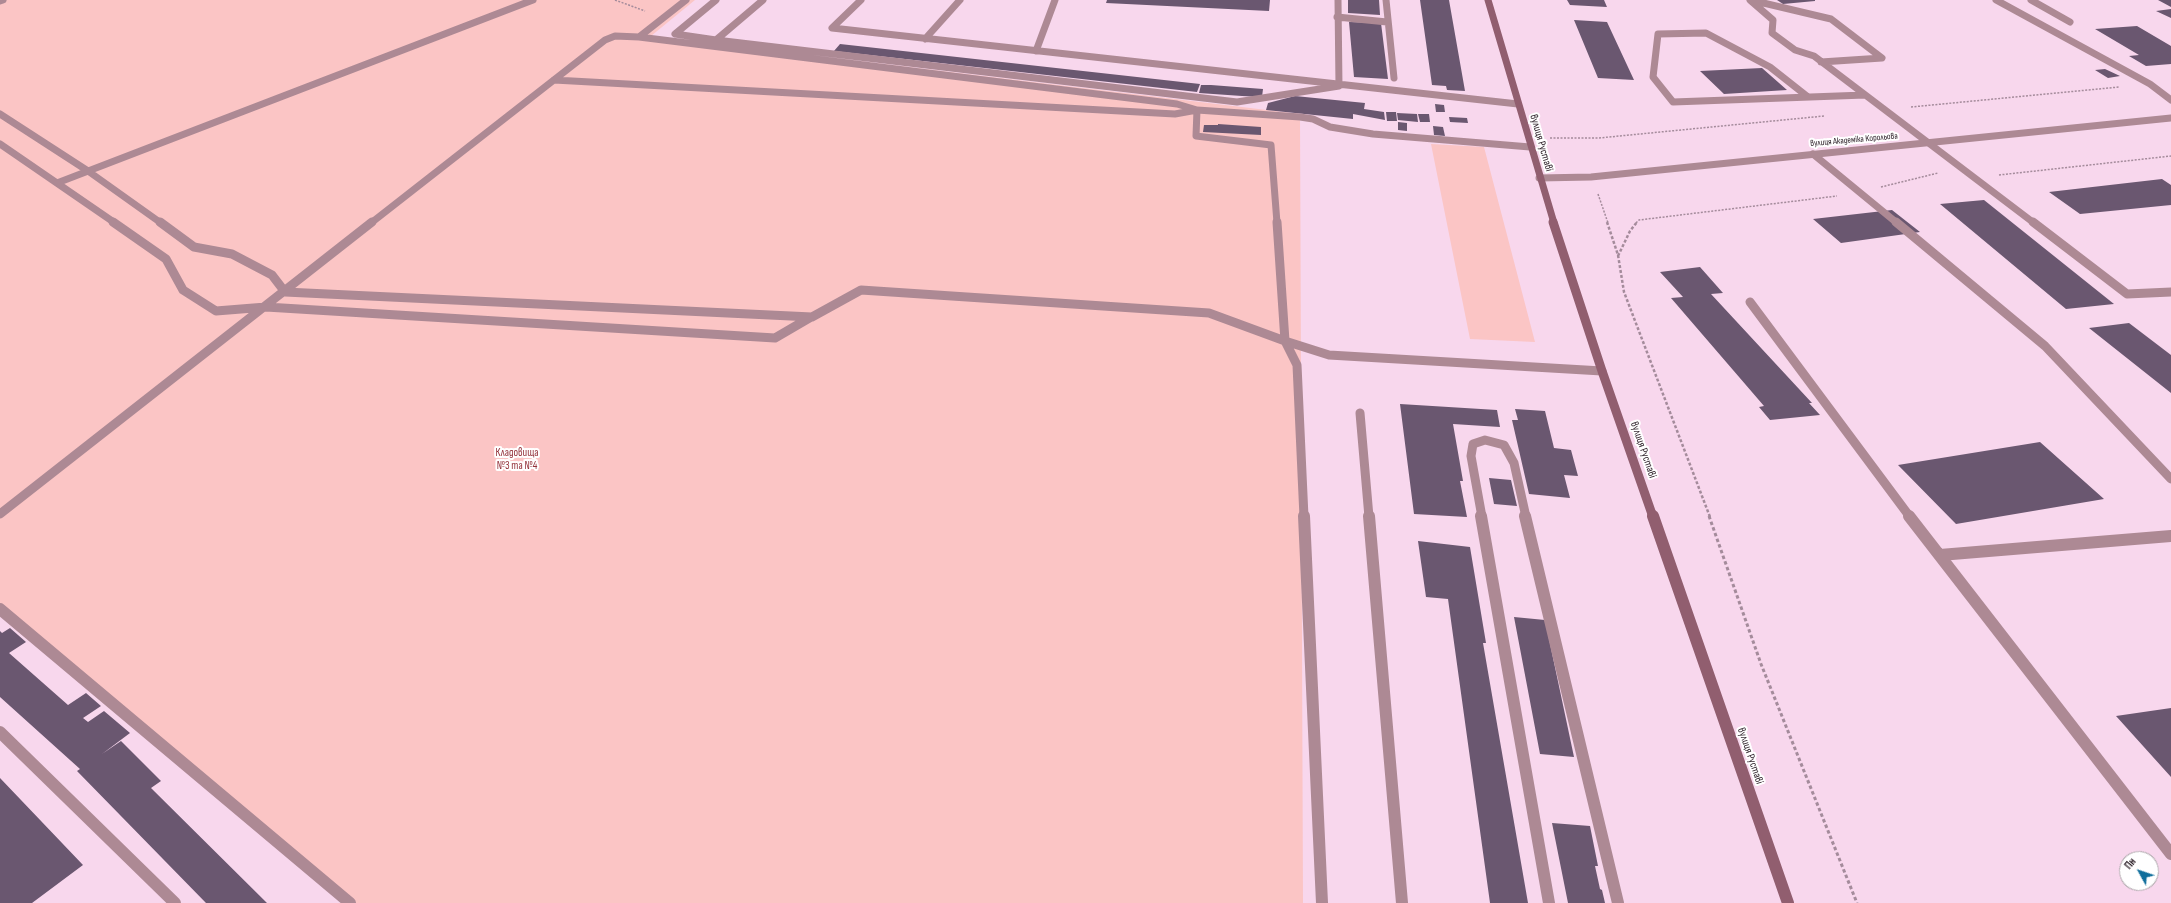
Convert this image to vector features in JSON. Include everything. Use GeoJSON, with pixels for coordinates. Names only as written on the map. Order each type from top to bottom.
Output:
{"type":"FeatureCollection","features":[{"type":"Feature","properties":{"kind":"main road","name":"вулиця Руставі"},"geometry":{"type":"LineString","coordinates":[[1488,0],[1539,178],[1602,371],[1788,903]]}},
{"type":"Feature","properties":{"kind":"street"},"geometry":{"type":"LineString","coordinates":[[57,183],[533,0]]}},
{"type":"Feature","properties":{"kind":"street"},"geometry":{"type":"LineString","coordinates":[[639,37],[686,0]]}},
{"type":"Feature","properties":{"kind":"street"},"geometry":{"type":"LineString","coordinates":[[716,0],[674,34],[1237,102],[1303,93],[1339,86]]}},
{"type":"Feature","properties":{"kind":"street"},"geometry":{"type":"LineString","coordinates":[[716,40],[762,0]]}},
{"type":"Feature","properties":{"kind":"street"},"geometry":{"type":"LineString","coordinates":[[861,0],[832,28],[1339,86],[1518,104]]}},
{"type":"Feature","properties":{"kind":"street"},"geometry":{"type":"LineString","coordinates":[[925,39],[960,0]]}},
{"type":"Feature","properties":{"kind":"street"},"geometry":{"type":"LineString","coordinates":[[1036,51],[1055,0]]}},
{"type":"Feature","properties":{"kind":"street"},"geometry":{"type":"LineString","coordinates":[[1338,0],[1339,86]]}},
{"type":"Feature","properties":{"kind":"street"},"geometry":{"type":"LineString","coordinates":[[1386,0],[1387,22],[1394,78]]}},
{"type":"Feature","properties":{"kind":"street"},"geometry":{"type":"LineString","coordinates":[[1750,0],[1831,19],[1882,58],[1821,62]]}},
{"type":"Feature","properties":{"kind":"street"},"geometry":{"type":"LineString","coordinates":[[1750,0],[1773,20],[1772,32],[1795,50],[1814,56],[2127,294],[2171,292]]}},
{"type":"Feature","properties":{"kind":"street"},"geometry":{"type":"LineString","coordinates":[[1996,0],[2150,84],[2171,100]]}},
{"type":"Feature","properties":{"kind":"street"},"geometry":{"type":"LineString","coordinates":[[2031,0],[2070,22]]}},
{"type":"Feature","properties":{"kind":"street"},"geometry":{"type":"LineString","coordinates":[[1337,17],[1387,22]]}},
{"type":"Feature","properties":{"kind":"street"},"geometry":{"type":"LineString","coordinates":[[1808,97],[1770,67],[1706,33],[1658,34],[1654,77],[1673,102],[1865,95]]}},
{"type":"Feature","properties":{"kind":"street"},"geometry":{"type":"LineString","coordinates":[[0,514],[605,40],[615,36],[639,37],[1177,104],[1197,110],[1300,117],[1313,119],[1330,127],[1373,134],[1530,147]]}},
{"type":"Feature","properties":{"kind":"street"},"geometry":{"type":"LineString","coordinates":[[554,80],[1175,114],[1197,110]]}},
{"type":"Feature","properties":{"kind":"street"},"geometry":{"type":"LineString","coordinates":[[1197,110],[1196,136],[1271,146],[1285,341],[1297,364],[1322,903]]}},
{"type":"Feature","properties":{"kind":"street"},"geometry":{"type":"LineString","coordinates":[[0,114],[88,171],[194,247],[232,254],[272,275],[285,292],[812,317]]}},
{"type":"Feature","properties":{"kind":"street","name":"вулиця Академіка Корольова"},"geometry":{"type":"LineString","coordinates":[[1539,178],[1591,177],[1813,154],[1928,144],[2171,118]]}},
{"type":"Feature","properties":{"kind":"street"},"geometry":{"type":"LineString","coordinates":[[0,144],[166,259],[183,290],[216,311],[266,307],[775,338],[861,290],[1209,313],[1285,341],[1329,355],[1602,371]]}},
{"type":"Feature","properties":{"kind":"street"},"geometry":{"type":"LineString","coordinates":[[1813,154],[2045,346],[2171,479]]}},
{"type":"Feature","properties":{"kind":"street"},"geometry":{"type":"LineString","coordinates":[[1750,302],[1940,555],[2171,854]]}},
{"type":"Feature","properties":{"kind":"street"},"geometry":{"type":"LineString","coordinates":[[1360,413],[1402,903]]}},
{"type":"Feature","properties":{"kind":"street"},"geometry":{"type":"LineString","coordinates":[[1549,903],[1471,456],[1473,444],[1485,440],[1504,445],[1514,463],[1539,578],[1618,903]]}},
{"type":"Feature","properties":{"kind":"street"},"geometry":{"type":"LineString","coordinates":[[1940,555],[2171,536]]}},
{"type":"Feature","properties":{"kind":"street"},"geometry":{"type":"LineString","coordinates":[[0,609],[350,903]]}},
{"type":"Feature","properties":{"kind":"street"},"geometry":{"type":"LineString","coordinates":[[0,732],[175,903]]}},
{"type":"Feature","properties":{"kind":"path"},"geometry":{"type":"LineString","coordinates":[[615,0],[663,18]]}},
{"type":"Feature","properties":{"kind":"path"},"geometry":{"type":"LineString","coordinates":[[1550,138],[1599,138]]}},
{"type":"Feature","properties":{"kind":"path"},"geometry":{"type":"LineString","coordinates":[[1596,188],[1618,255],[1624,292],[1715,531],[1761,664],[1857,903]]}},
{"type":"Feature","properties":{"kind":"green space","name":"Кладовища №3 та №4"},"geometry":{"type":"Polygon","coordinates":[[[0,0],[695,0],[651,36],[1300,114],[1303,903],[356,903],[0,608],[0,0]]]}},
{"type":"Feature","properties":{"kind":"green space"},"geometry":{"type":"Polygon","coordinates":[[[1431,144],[1484,147],[1535,342],[1470,339],[1431,144]]]}},
{"type":"Feature","properties":{"kind":"building"},"geometry":{"type":"Polygon","coordinates":[[[1107,0],[1270,0],[1269,11],[1106,3],[1107,0]]]}},
{"type":"Feature","properties":{"kind":"building"},"geometry":{"type":"Polygon","coordinates":[[[1348,0],[1379,0],[1380,15],[1348,13],[1348,0]]]}},
{"type":"Feature","properties":{"kind":"building"},"geometry":{"type":"Polygon","coordinates":[[[1420,0],[1449,0],[1465,91],[1447,90],[1446,86],[1432,85],[1420,0]]]}},
{"type":"Feature","properties":{"kind":"building"},"geometry":{"type":"Polygon","coordinates":[[[1567,0],[1604,0],[1607,7],[1570,5],[1567,0]]]}},
{"type":"Feature","properties":{"kind":"building"},"geometry":{"type":"Polygon","coordinates":[[[1777,0],[1815,0],[1815,1],[1783,4],[1777,0]]]}},
{"type":"Feature","properties":{"kind":"building"},"geometry":{"type":"Polygon","coordinates":[[[2158,0],[2171,0],[2171,7],[2158,0]]]}},
{"type":"Feature","properties":{"kind":"building"},"geometry":{"type":"Polygon","coordinates":[[[2171,9],[2171,18],[2156,11],[2171,9]]]}},
{"type":"Feature","properties":{"kind":"building"},"geometry":{"type":"Polygon","coordinates":[[[1574,20],[1607,22],[1634,80],[1598,78],[1574,20]]]}},
{"type":"Feature","properties":{"kind":"building"},"geometry":{"type":"Polygon","coordinates":[[[1349,22],[1381,23],[1388,79],[1354,77],[1349,22]]]}},
{"type":"Feature","properties":{"kind":"building"},"geometry":{"type":"Polygon","coordinates":[[[2137,26],[2171,46],[2171,64],[2146,66],[2129,56],[2139,55],[2095,29],[2137,26]]]}},
{"type":"Feature","properties":{"kind":"building"},"geometry":{"type":"Polygon","coordinates":[[[840,44],[1200,84],[1197,92],[834,51],[840,44]]]}},
{"type":"Feature","properties":{"kind":"building"},"geometry":{"type":"Polygon","coordinates":[[[1762,68],[1787,90],[1724,94],[1700,71],[1762,68]]]}},
{"type":"Feature","properties":{"kind":"building"},"geometry":{"type":"Polygon","coordinates":[[[2105,69],[2120,76],[2108,78],[2095,70],[2105,69]]]}},
{"type":"Feature","properties":{"kind":"building"},"geometry":{"type":"Polygon","coordinates":[[[1201,85],[1263,89],[1262,97],[1199,93],[1201,85]]]}},
{"type":"Feature","properties":{"kind":"building"},"geometry":{"type":"Polygon","coordinates":[[[1295,96],[1365,103],[1364,109],[1384,112],[1385,120],[1353,114],[1353,119],[1266,110],[1268,103],[1295,96]]]}},
{"type":"Feature","properties":{"kind":"building"},"geometry":{"type":"Polygon","coordinates":[[[1435,104],[1444,105],[1445,112],[1436,112],[1435,104]]]}},
{"type":"Feature","properties":{"kind":"building"},"geometry":{"type":"Polygon","coordinates":[[[1386,112],[1396,112],[1397,121],[1387,121],[1386,112]]]}},
{"type":"Feature","properties":{"kind":"building"},"geometry":{"type":"Polygon","coordinates":[[[1397,113],[1417,114],[1418,122],[1398,120],[1397,113]]]}},
{"type":"Feature","properties":{"kind":"building"},"geometry":{"type":"Polygon","coordinates":[[[1418,114],[1429,114],[1430,122],[1420,122],[1418,114]]]}},
{"type":"Feature","properties":{"kind":"building"},"geometry":{"type":"Polygon","coordinates":[[[1449,117],[1467,118],[1468,123],[1450,122],[1449,117]]]}},
{"type":"Feature","properties":{"kind":"building"},"geometry":{"type":"Polygon","coordinates":[[[1398,122],[1407,123],[1407,131],[1398,130],[1398,122]]]}},
{"type":"Feature","properties":{"kind":"building"},"geometry":{"type":"Polygon","coordinates":[[[1218,124],[1261,127],[1261,135],[1203,132],[1204,125],[1218,124]]]}},
{"type":"Feature","properties":{"kind":"building"},"geometry":{"type":"Polygon","coordinates":[[[1433,126],[1443,127],[1445,136],[1434,135],[1433,126]]]}},
{"type":"Feature","properties":{"kind":"building"},"geometry":{"type":"Polygon","coordinates":[[[2162,179],[2171,185],[2171,205],[2080,214],[2049,192],[2162,179]]]}},
{"type":"Feature","properties":{"kind":"building"},"geometry":{"type":"Polygon","coordinates":[[[1984,200],[2114,304],[2066,309],[1940,204],[1984,200]]]}},
{"type":"Feature","properties":{"kind":"building"},"geometry":{"type":"Polygon","coordinates":[[[1892,210],[1920,232],[1841,243],[1813,219],[1892,210]]]}},
{"type":"Feature","properties":{"kind":"building"},"geometry":{"type":"Polygon","coordinates":[[[1700,267],[1723,293],[1711,294],[1812,403],[1809,403],[1820,415],[1770,420],[1759,407],[1764,406],[1671,298],[1683,297],[1660,272],[1700,267]]]}},
{"type":"Feature","properties":{"kind":"building"},"geometry":{"type":"Polygon","coordinates":[[[2129,323],[2171,355],[2171,393],[2089,328],[2129,323]]]}},
{"type":"Feature","properties":{"kind":"building"},"geometry":{"type":"Polygon","coordinates":[[[1400,404],[1497,410],[1500,427],[1453,424],[1463,481],[1460,481],[1467,517],[1414,514],[1400,404]]]}},
{"type":"Feature","properties":{"kind":"building"},"geometry":{"type":"Polygon","coordinates":[[[1515,409],[1545,411],[1554,448],[1571,450],[1578,476],[1564,475],[1570,498],[1529,494],[1512,420],[1518,420],[1515,409]]]}},
{"type":"Feature","properties":{"kind":"building"},"geometry":{"type":"Polygon","coordinates":[[[2040,442],[2104,499],[1956,524],[1898,465],[2040,442]]]}},
{"type":"Feature","properties":{"kind":"building"},"geometry":{"type":"Polygon","coordinates":[[[1489,478],[1511,480],[1517,506],[1494,504],[1489,478]]]}},
{"type":"Feature","properties":{"kind":"building"},"geometry":{"type":"Polygon","coordinates":[[[1418,541],[1470,547],[1486,643],[1483,643],[1528,903],[1490,903],[1448,599],[1426,597],[1418,541]]]}},
{"type":"Feature","properties":{"kind":"building"},"geometry":{"type":"Polygon","coordinates":[[[1514,617],[1545,620],[1574,757],[1540,754],[1514,617]]]}},
{"type":"Feature","properties":{"kind":"building"},"geometry":{"type":"Polygon","coordinates":[[[10,628],[26,642],[9,653],[68,705],[86,693],[101,706],[83,718],[88,722],[104,711],[130,733],[102,754],[121,741],[161,781],[151,788],[267,903],[206,903],[77,771],[80,769],[0,697],[0,631],[2,633],[10,628]]]}},
{"type":"Feature","properties":{"kind":"building"},"geometry":{"type":"Polygon","coordinates":[[[2171,708],[2171,777],[2116,716],[2171,708]]]}},
{"type":"Feature","properties":{"kind":"building"},"geometry":{"type":"Polygon","coordinates":[[[0,778],[83,865],[32,903],[0,903],[0,778]]]}},
{"type":"Feature","properties":{"kind":"building"},"geometry":{"type":"Polygon","coordinates":[[[1552,823],[1590,826],[1598,866],[1595,866],[1605,903],[1568,903],[1552,823]]]}}]}
